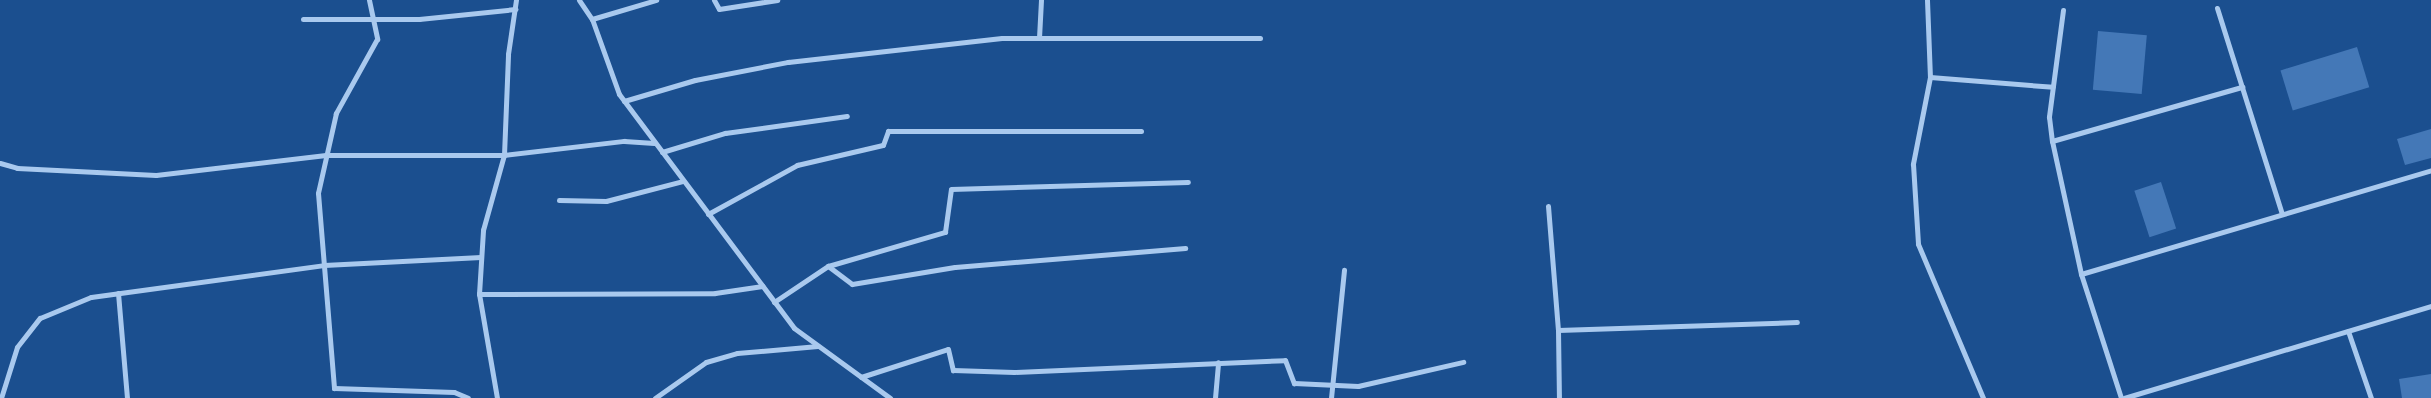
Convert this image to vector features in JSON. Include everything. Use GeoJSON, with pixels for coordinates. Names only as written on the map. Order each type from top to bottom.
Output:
{"type":"FeatureCollection","features":[{"type":"Feature","properties":{"kind":"street"},"geometry":{"type":"LineString","coordinates":[[369,0],[376,39],[336,113],[318,193],[334,388],[454,392],[468,398]]}},
{"type":"Feature","properties":{"kind":"street"},"geometry":{"type":"LineString","coordinates":[[497,398],[479,294],[483,230],[504,155],[508,54],[516,0]]}},
{"type":"Feature","properties":{"kind":"street"},"geometry":{"type":"LineString","coordinates":[[579,0],[592,19],[624,101],[794,328],[890,398]]}},
{"type":"Feature","properties":{"kind":"street"},"geometry":{"type":"LineString","coordinates":[[592,19],[656,0]]}},
{"type":"Feature","properties":{"kind":"street"},"geometry":{"type":"LineString","coordinates":[[714,0],[719,9],[777,0]]}},
{"type":"Feature","properties":{"kind":"street"},"geometry":{"type":"LineString","coordinates":[[1039,38],[1041,0]]}},
{"type":"Feature","properties":{"kind":"street"},"geometry":{"type":"LineString","coordinates":[[1926,0],[1930,77],[1913,164],[1918,244],[1983,398]]}},
{"type":"Feature","properties":{"kind":"street"},"geometry":{"type":"LineString","coordinates":[[2217,8],[2282,214]]}},
{"type":"Feature","properties":{"kind":"street"},"geometry":{"type":"LineString","coordinates":[[303,20],[419,19],[515,9]]}},
{"type":"Feature","properties":{"kind":"street"},"geometry":{"type":"LineString","coordinates":[[2062,10],[2049,118],[2052,141],[2081,274],[2122,398],[2431,306]]}},
{"type":"Feature","properties":{"kind":"street"},"geometry":{"type":"LineString","coordinates":[[624,101],[695,80],[788,62],[1002,38],[1260,38]]}},
{"type":"Feature","properties":{"kind":"street"},"geometry":{"type":"LineString","coordinates":[[1930,77],[2053,87]]}},
{"type":"Feature","properties":{"kind":"street"},"geometry":{"type":"LineString","coordinates":[[2052,141],[2242,87]]}},
{"type":"Feature","properties":{"kind":"street"},"geometry":{"type":"LineString","coordinates":[[662,152],[725,133],[847,116]]}},
{"type":"Feature","properties":{"kind":"street"},"geometry":{"type":"LineString","coordinates":[[708,214],[797,165],[883,145],[888,131],[1141,131]]}},
{"type":"Feature","properties":{"kind":"street"},"geometry":{"type":"LineString","coordinates":[[0,163],[17,168],[156,175],[326,155],[504,155],[624,141],[654,143]]}},
{"type":"Feature","properties":{"kind":"street"},"geometry":{"type":"LineString","coordinates":[[2081,274],[2431,170]]}},
{"type":"Feature","properties":{"kind":"street"},"geometry":{"type":"LineString","coordinates":[[559,200],[606,201],[683,181]]}},
{"type":"Feature","properties":{"kind":"street"},"geometry":{"type":"LineString","coordinates":[[774,302],[828,266],[945,232],[951,189],[1188,182]]}},
{"type":"Feature","properties":{"kind":"street"},"geometry":{"type":"LineString","coordinates":[[1548,206],[1558,330],[1559,398]]}},
{"type":"Feature","properties":{"kind":"street"},"geometry":{"type":"LineString","coordinates":[[828,266],[852,284],[955,267],[1185,248]]}},
{"type":"Feature","properties":{"kind":"street"},"geometry":{"type":"LineString","coordinates":[[1,398],[16,346],[40,318],[91,297],[324,265],[481,257]]}},
{"type":"Feature","properties":{"kind":"street"},"geometry":{"type":"LineString","coordinates":[[1331,398],[1344,270]]}},
{"type":"Feature","properties":{"kind":"street"},"geometry":{"type":"LineString","coordinates":[[479,294],[715,293],[762,286]]}},
{"type":"Feature","properties":{"kind":"street"},"geometry":{"type":"LineString","coordinates":[[118,294],[127,398]]}},
{"type":"Feature","properties":{"kind":"street"},"geometry":{"type":"LineString","coordinates":[[1558,330],[1797,322]]}},
{"type":"Feature","properties":{"kind":"street"},"geometry":{"type":"LineString","coordinates":[[2348,331],[2371,398]]}},
{"type":"Feature","properties":{"kind":"street"},"geometry":{"type":"LineString","coordinates":[[655,398],[706,362],[737,353],[819,346]]}},
{"type":"Feature","properties":{"kind":"street"},"geometry":{"type":"LineString","coordinates":[[861,377],[948,349],[953,370],[1014,372],[1284,360],[1294,383],[1358,386],[1463,362]]}},
{"type":"Feature","properties":{"kind":"street"},"geometry":{"type":"LineString","coordinates":[[1215,398],[1218,362]]}},
{"type":"Feature","properties":{"kind":"building"},"geometry":{"type":"Polygon","coordinates":[[[2098,31],[2147,35],[2142,94],[2093,90],[2098,31]]]}},
{"type":"Feature","properties":{"kind":"building"},"geometry":{"type":"Polygon","coordinates":[[[2357,47],[2369,87],[2293,111],[2280,70],[2357,47]]]}},
{"type":"Feature","properties":{"kind":"building"},"geometry":{"type":"Polygon","coordinates":[[[2431,129],[2431,158],[2405,165],[2397,139],[2431,129]]]}},
{"type":"Feature","properties":{"kind":"building"},"geometry":{"type":"Polygon","coordinates":[[[2161,182],[2176,229],[2150,237],[2134,191],[2161,182]]]}},
{"type":"Feature","properties":{"kind":"building"},"geometry":{"type":"Polygon","coordinates":[[[2431,374],[2431,398],[2402,398],[2399,379],[2431,374]]]}}]}
